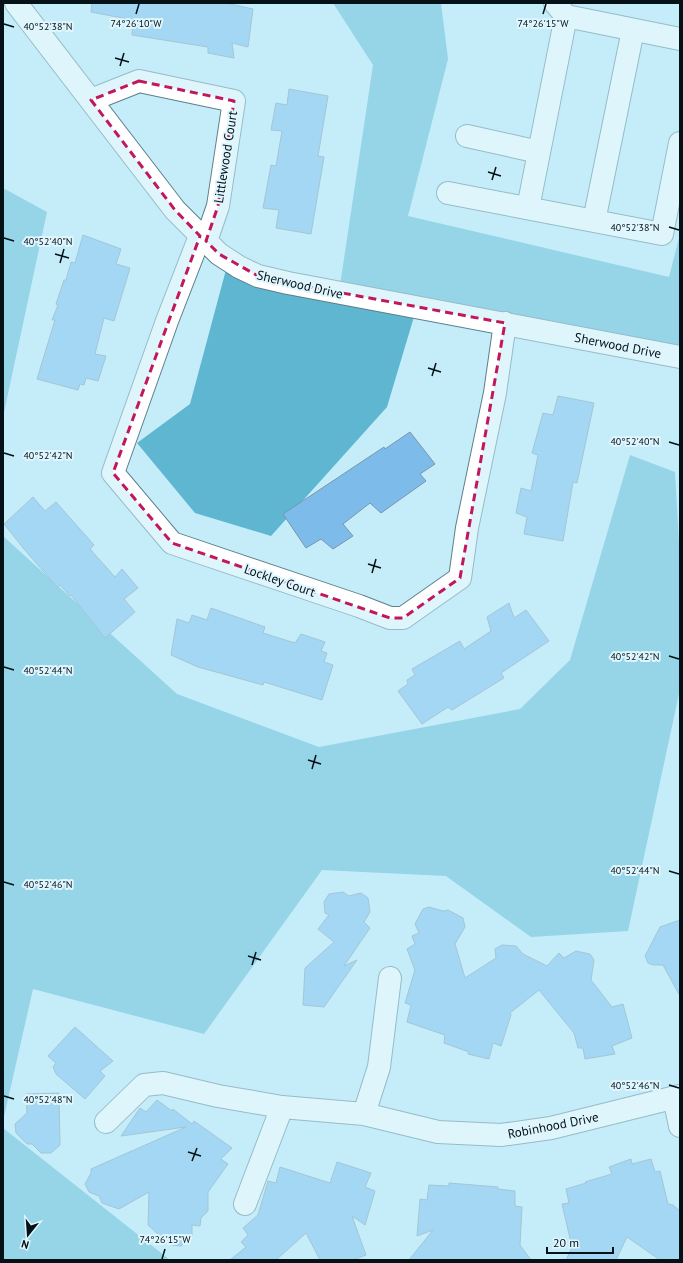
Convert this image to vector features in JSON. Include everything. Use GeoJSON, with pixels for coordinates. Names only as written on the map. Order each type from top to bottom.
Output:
{"type":"FeatureCollection","features":[{"type":"Feature","properties":{"kind":"street","name":"Sherwood Drive"},"geometry":{"type":"LineString","coordinates":[[16,3],[175,210],[219,254],[239,267],[258,276],[288,283],[680,357]]}},
{"type":"Feature","properties":{"kind":"street"},"geometry":{"type":"LineString","coordinates":[[528,208],[539,152],[561,10],[633,30],[680,39]]}},
{"type":"Feature","properties":{"kind":"street"},"geometry":{"type":"LineString","coordinates":[[594,221],[633,30]]}},
{"type":"Feature","properties":{"kind":"street","name":"Littlewood Court"},"geometry":{"type":"LineString","coordinates":[[91,100],[139,81],[234,101],[218,206],[203,239]]}},
{"type":"Feature","properties":{"kind":"street"},"geometry":{"type":"LineString","coordinates":[[467,136],[539,152]]}},
{"type":"Feature","properties":{"kind":"street"},"geometry":{"type":"LineString","coordinates":[[448,193],[662,234],[680,143]]}},
{"type":"Feature","properties":{"kind":"street","name":"Lockley Court"},"geometry":{"type":"LineString","coordinates":[[203,239],[167,321],[113,473],[172,543],[390,618],[402,618],[460,578],[467,528],[495,393],[505,323]]}},
{"type":"Feature","properties":{"kind":"street"},"geometry":{"type":"LineString","coordinates":[[364,1114],[378,1067],[390,978]]}},
{"type":"Feature","properties":{"kind":"street","name":"Robinhood Drive"},"geometry":{"type":"LineString","coordinates":[[106,1122],[144,1085],[163,1083],[218,1096],[282,1107],[364,1114],[438,1132],[501,1135],[551,1128],[677,1097]]}},
{"type":"Feature","properties":{"kind":"street"},"geometry":{"type":"LineString","coordinates":[[677,1097],[680,1126]]}},
{"type":"Feature","properties":{"kind":"street"},"geometry":{"type":"LineString","coordinates":[[245,1204],[282,1107]]}},
{"type":"Feature","properties":{"kind":"highlighted area"},"geometry":{"type":"Polygon","coordinates":[[[139,81],[234,101],[218,206],[206,241],[219,254],[258,276],[288,283],[505,323],[460,578],[403,618],[390,618],[172,543],[113,473],[200,236],[175,210],[91,100],[139,81]]]}},
{"type":"Feature","properties":{"kind":"shaded area"},"geometry":{"type":"Polygon","coordinates":[[[333,3],[441,3],[448,59],[408,216],[669,277],[680,234],[680,363],[416,310],[387,407],[271,536],[195,513],[137,443],[190,404],[227,266],[339,292],[373,65],[333,3]]]}},
{"type":"Feature","properties":{"kind":"shaded area"},"geometry":{"type":"Polygon","coordinates":[[[3,188],[47,212],[3,417],[3,188]]]}},
{"type":"Feature","properties":{"kind":"shaded area"},"geometry":{"type":"Polygon","coordinates":[[[630,455],[675,472],[680,561],[680,689],[628,931],[531,937],[446,876],[322,870],[204,1034],[33,989],[3,1121],[3,536],[177,694],[319,747],[520,709],[570,660],[630,455]]]}},
{"type":"Feature","properties":{"kind":"shaded area"},"geometry":{"type":"Polygon","coordinates":[[[3,1128],[170,1260],[3,1260],[3,1128]]]}},
{"type":"Feature","properties":{"kind":"building"},"geometry":{"type":"Polygon","coordinates":[[[92,3],[226,3],[253,9],[248,47],[232,43],[234,58],[208,53],[208,47],[132,35],[133,20],[91,12],[92,3]]]}},
{"type":"Feature","properties":{"kind":"building"},"geometry":{"type":"Polygon","coordinates":[[[289,89],[328,96],[318,156],[324,157],[311,234],[276,228],[279,210],[263,208],[271,165],[276,166],[282,131],[271,130],[276,103],[287,105],[289,89]]]}},
{"type":"Feature","properties":{"kind":"building"},"geometry":{"type":"Polygon","coordinates":[[[83,235],[121,249],[116,264],[130,268],[114,321],[104,318],[95,354],[106,356],[98,381],[86,378],[84,385],[80,384],[78,390],[37,379],[55,320],[52,320],[58,305],[56,304],[64,280],[66,280],[71,262],[75,263],[83,235]]]}},
{"type":"Feature","properties":{"kind":"building"},"geometry":{"type":"Polygon","coordinates":[[[558,396],[594,403],[577,483],[573,482],[563,541],[524,534],[527,517],[516,513],[521,488],[531,491],[538,455],[532,453],[543,413],[553,415],[558,396]]]}},
{"type":"Feature","properties":{"kind":"building"},"geometry":{"type":"Polygon","coordinates":[[[410,432],[435,464],[420,474],[426,481],[381,513],[370,503],[343,524],[353,536],[333,549],[321,539],[306,548],[283,514],[384,447],[385,449],[410,432]]]}},
{"type":"Feature","properties":{"kind":"building"},"geometry":{"type":"Polygon","coordinates":[[[33,497],[45,511],[56,502],[94,545],[90,549],[115,577],[122,569],[138,588],[124,599],[135,612],[105,638],[71,595],[70,596],[60,585],[57,587],[4,524],[33,497]]]}},
{"type":"Feature","properties":{"kind":"building"},"geometry":{"type":"Polygon","coordinates":[[[509,603],[514,618],[526,610],[549,641],[501,673],[504,678],[452,710],[448,707],[422,724],[398,691],[408,684],[407,680],[415,675],[412,669],[460,641],[464,649],[491,631],[487,617],[509,603]]]}},
{"type":"Feature","properties":{"kind":"building"},"geometry":{"type":"Polygon","coordinates":[[[211,608],[265,627],[263,633],[295,643],[301,634],[325,642],[321,651],[327,653],[324,662],[333,665],[322,700],[264,682],[263,685],[198,667],[171,655],[177,619],[189,623],[192,615],[207,620],[211,608]]]}},
{"type":"Feature","properties":{"kind":"building"},"geometry":{"type":"Polygon","coordinates":[[[343,892],[349,896],[361,893],[368,898],[370,912],[364,922],[370,928],[344,966],[357,960],[324,1007],[303,1005],[305,968],[334,942],[318,929],[329,915],[325,913],[324,902],[329,894],[343,892]]]}},
{"type":"Feature","properties":{"kind":"building"},"geometry":{"type":"Polygon","coordinates":[[[429,907],[443,911],[448,910],[463,918],[465,927],[455,944],[465,978],[496,958],[495,949],[502,945],[516,946],[523,954],[547,966],[559,953],[564,958],[576,951],[590,954],[594,960],[591,980],[612,1007],[623,1004],[632,1038],[612,1046],[615,1054],[585,1059],[583,1048],[578,1048],[574,1033],[539,990],[510,1013],[511,1015],[501,1046],[493,1043],[489,1059],[468,1054],[469,1052],[444,1043],[445,1035],[407,1022],[411,1005],[405,1003],[415,970],[407,949],[415,944],[412,936],[419,933],[415,924],[423,909],[429,907]]]}},
{"type":"Feature","properties":{"kind":"building"},"geometry":{"type":"Polygon","coordinates":[[[680,920],[680,996],[663,965],[653,965],[648,963],[645,956],[660,927],[680,920]]]}},
{"type":"Feature","properties":{"kind":"building"},"geometry":{"type":"Polygon","coordinates":[[[75,1027],[113,1061],[100,1071],[105,1076],[85,1099],[56,1074],[53,1067],[56,1063],[48,1056],[75,1027]]]}},
{"type":"Feature","properties":{"kind":"building"},"geometry":{"type":"Polygon","coordinates":[[[59,1093],[60,1145],[51,1153],[41,1153],[32,1144],[27,1144],[16,1133],[15,1124],[27,1113],[26,1094],[59,1093]]]}},
{"type":"Feature","properties":{"kind":"building"},"geometry":{"type":"Polygon","coordinates":[[[157,1100],[172,1111],[173,1109],[192,1124],[194,1121],[232,1148],[221,1159],[228,1164],[208,1192],[208,1211],[201,1218],[200,1226],[192,1225],[192,1236],[181,1246],[172,1245],[165,1237],[160,1236],[148,1225],[149,1192],[119,1209],[102,1203],[99,1196],[89,1192],[85,1184],[91,1173],[91,1169],[186,1127],[121,1136],[140,1108],[146,1112],[157,1100]]]}},
{"type":"Feature","properties":{"kind":"building"},"geometry":{"type":"Polygon","coordinates":[[[631,1159],[632,1164],[651,1159],[655,1172],[660,1171],[668,1204],[673,1205],[680,1211],[680,1260],[660,1260],[627,1237],[616,1260],[566,1260],[572,1247],[562,1204],[569,1203],[566,1189],[612,1174],[609,1167],[631,1159]]]}},
{"type":"Feature","properties":{"kind":"building"},"geometry":{"type":"Polygon","coordinates":[[[337,1162],[371,1173],[365,1187],[375,1191],[365,1225],[352,1216],[366,1255],[353,1260],[320,1260],[306,1233],[276,1260],[230,1260],[246,1247],[241,1242],[248,1235],[243,1228],[258,1215],[268,1181],[276,1183],[280,1167],[330,1183],[337,1162]]]}},
{"type":"Feature","properties":{"kind":"building"},"geometry":{"type":"Polygon","coordinates":[[[449,1183],[498,1187],[498,1189],[515,1191],[515,1206],[522,1207],[520,1245],[531,1260],[409,1260],[433,1230],[417,1236],[420,1199],[427,1200],[429,1185],[449,1186],[449,1183]]]}}]}
